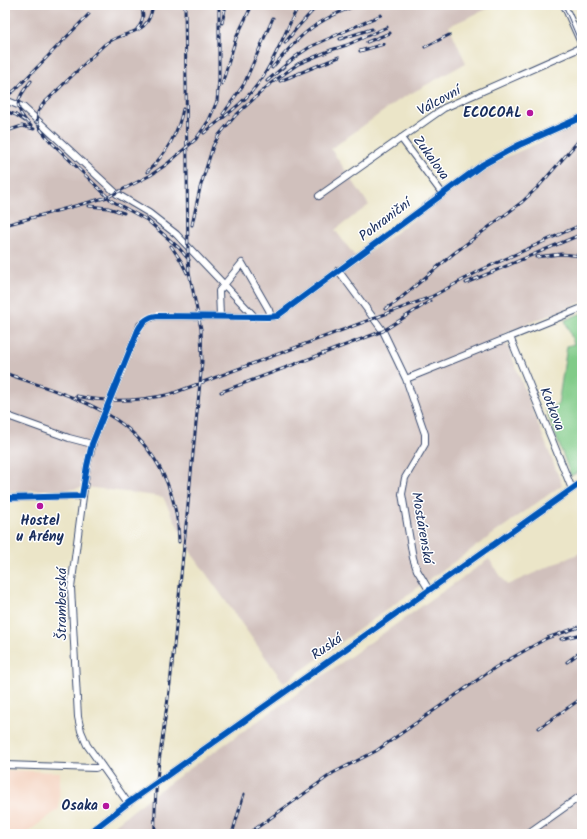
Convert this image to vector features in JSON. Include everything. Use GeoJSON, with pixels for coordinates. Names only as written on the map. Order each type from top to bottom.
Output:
{"type":"FeatureCollection","features":[{"type":"Feature","properties":{"kind":"street"},"geometry":{"type":"LineString","coordinates":[[564,5],[582,46]]}},
{"type":"Feature","properties":{"kind":"street","name":"Válcovní"},"geometry":{"type":"LineString","coordinates":[[319,196],[448,107],[582,46]]}},
{"type":"Feature","properties":{"kind":"street"},"geometry":{"type":"LineString","coordinates":[[5,100],[23,107],[117,194],[150,213],[176,234],[255,317]]}},
{"type":"Feature","properties":{"kind":"street","name":"Pohraniční"},"geometry":{"type":"LineString","coordinates":[[111,396],[138,330],[144,321],[154,316],[271,317],[279,314],[442,193],[494,158],[582,118]]}},
{"type":"Feature","properties":{"kind":"street","name":"Zukalova"},"geometry":{"type":"LineString","coordinates":[[401,138],[442,193]]}},
{"type":"Feature","properties":{"kind":"street"},"geometry":{"type":"LineString","coordinates":[[220,316],[219,291],[242,263],[271,317]]}},
{"type":"Feature","properties":{"kind":"street","name":"Mostárenská"},"geometry":{"type":"LineString","coordinates":[[338,270],[383,331],[406,379],[425,434],[425,444],[405,478],[402,494],[413,558],[417,570],[429,590]]}},
{"type":"Feature","properties":{"kind":"street"},"geometry":{"type":"LineString","coordinates":[[406,379],[582,308]]}},
{"type":"Feature","properties":{"kind":"street","name":"Kotkova"},"geometry":{"type":"LineString","coordinates":[[510,337],[572,489]]}},
{"type":"Feature","properties":{"kind":"street","name":"Štramberská"},"geometry":{"type":"LineString","coordinates":[[111,396],[92,444],[87,466],[71,588],[78,717],[84,739],[128,803]]}},
{"type":"Feature","properties":{"kind":"street"},"geometry":{"type":"LineString","coordinates":[[5,415],[69,438],[92,444]]}},
{"type":"Feature","properties":{"kind":"street","name":"Ruská"},"geometry":{"type":"LineString","coordinates":[[88,834],[128,803],[582,482]]}},
{"type":"Feature","properties":{"kind":"street"},"geometry":{"type":"LineString","coordinates":[[5,498],[82,496]]}},
{"type":"Feature","properties":{"kind":"street"},"geometry":{"type":"LineString","coordinates":[[5,765],[95,768],[102,766]]}},
{"type":"Feature","properties":{"kind":"street"},"geometry":{"type":"LineString","coordinates":[[527,834],[582,795]]}},
{"type":"Feature","properties":{"kind":"shaded area"},"geometry":{"type":"Polygon","coordinates":[[[5,5],[496,5],[449,26],[466,63],[399,100],[331,149],[369,205],[335,230],[358,260],[447,195],[504,158],[582,125],[582,302],[503,334],[562,485],[284,683],[190,551],[163,497],[86,487],[74,489],[5,491],[5,5]]]}},
{"type":"Feature","properties":{"kind":"shaded area"},"geometry":{"type":"Polygon","coordinates":[[[582,552],[582,834],[103,834],[158,791],[489,559],[507,585],[582,552]]]}},
{"type":"Feature","properties":{"kind":"shaded area"},"geometry":{"type":"Polygon","coordinates":[[[5,770],[60,772],[59,809],[25,834],[5,834],[5,770]]]}},
{"type":"Feature","properties":{"kind":"green space"},"geometry":{"type":"Polygon","coordinates":[[[582,313],[582,470],[571,476],[546,410],[558,405],[567,346],[574,344],[565,320],[582,313]]]}},
{"type":"Feature","properties":{"kind":"tram line"},"geometry":{"type":"LineString","coordinates":[[563,5],[582,49]]}},
{"type":"Feature","properties":{"kind":"tram line"},"geometry":{"type":"LineString","coordinates":[[85,834],[127,802],[582,480]]}},
{"type":"Feature","properties":{"kind":"railway"},"geometry":{"type":"LineString","coordinates":[[137,29],[143,17],[140,5]]}},
{"type":"Feature","properties":{"kind":"railway"},"geometry":{"type":"LineString","coordinates":[[153,5],[150,16],[141,28],[120,36],[104,45],[43,104],[38,112],[37,122],[41,130],[51,142],[112,201],[147,220],[179,248],[189,260]]}},
{"type":"Feature","properties":{"kind":"railway"},"geometry":{"type":"LineString","coordinates":[[185,5],[186,85]]}},
{"type":"Feature","properties":{"kind":"railway"},"geometry":{"type":"LineString","coordinates":[[5,225],[108,197],[151,175],[167,164],[196,139],[209,120],[217,101],[219,79],[219,5]]}},
{"type":"Feature","properties":{"kind":"railway"},"geometry":{"type":"LineString","coordinates":[[222,23],[226,5]]}},
{"type":"Feature","properties":{"kind":"railway"},"geometry":{"type":"LineString","coordinates":[[222,84],[236,38],[252,5]]}},
{"type":"Feature","properties":{"kind":"railway"},"geometry":{"type":"LineString","coordinates":[[204,133],[250,94],[262,78],[272,61],[299,5]]}},
{"type":"Feature","properties":{"kind":"railway"},"geometry":{"type":"LineString","coordinates":[[285,43],[318,5]]}},
{"type":"Feature","properties":{"kind":"railway"},"geometry":{"type":"LineString","coordinates":[[272,68],[307,31],[330,17],[357,5]]}},
{"type":"Feature","properties":{"kind":"railway"},"geometry":{"type":"LineString","coordinates":[[5,97],[15,90],[89,14]]}},
{"type":"Feature","properties":{"kind":"railway"},"geometry":{"type":"LineString","coordinates":[[267,81],[295,57],[310,47],[381,15]]}},
{"type":"Feature","properties":{"kind":"railway"},"geometry":{"type":"LineString","coordinates":[[223,114],[244,84],[273,18]]}},
{"type":"Feature","properties":{"kind":"railway"},"geometry":{"type":"LineString","coordinates":[[192,225],[200,188],[213,146],[219,135],[235,116],[270,84],[298,64],[347,45],[387,27]]}},
{"type":"Feature","properties":{"kind":"railway"},"geometry":{"type":"LineString","coordinates":[[340,39],[372,29]]}},
{"type":"Feature","properties":{"kind":"railway"},"geometry":{"type":"LineString","coordinates":[[367,42],[390,33]]}},
{"type":"Feature","properties":{"kind":"railway"},"geometry":{"type":"LineString","coordinates":[[425,47],[449,35]]}},
{"type":"Feature","properties":{"kind":"railway"},"geometry":{"type":"LineString","coordinates":[[360,51],[384,44]]}},
{"type":"Feature","properties":{"kind":"railway"},"geometry":{"type":"LineString","coordinates":[[280,81],[339,57]]}},
{"type":"Feature","properties":{"kind":"railway"},"geometry":{"type":"LineString","coordinates":[[155,834],[156,794],[171,675],[202,362],[201,329],[189,272],[188,258],[186,80]]}},
{"type":"Feature","properties":{"kind":"railway"},"geometry":{"type":"LineString","coordinates":[[31,81],[22,93],[18,104],[21,114],[31,126]]}},
{"type":"Feature","properties":{"kind":"railway"},"geometry":{"type":"LineString","coordinates":[[147,172],[170,144],[178,127],[183,109]]}},
{"type":"Feature","properties":{"kind":"railway"},"geometry":{"type":"LineString","coordinates":[[5,111],[16,115],[25,121]]}},
{"type":"Feature","properties":{"kind":"railway"},"geometry":{"type":"LineString","coordinates":[[10,130],[22,126],[34,129]]}},
{"type":"Feature","properties":{"kind":"railway"},"geometry":{"type":"LineString","coordinates":[[385,309],[395,303],[453,254],[522,202],[539,186],[582,137]]}},
{"type":"Feature","properties":{"kind":"railway"},"geometry":{"type":"LineString","coordinates":[[89,206],[108,208],[124,213]]}},
{"type":"Feature","properties":{"kind":"railway"},"geometry":{"type":"LineString","coordinates":[[77,396],[100,400],[136,400],[171,394],[431,297],[483,269],[576,227]]}},
{"type":"Feature","properties":{"kind":"railway"},"geometry":{"type":"LineString","coordinates":[[466,283],[582,234]]}},
{"type":"Feature","properties":{"kind":"railway"},"geometry":{"type":"LineString","coordinates":[[171,246],[187,273]]}},
{"type":"Feature","properties":{"kind":"railway"},"geometry":{"type":"LineString","coordinates":[[536,257],[561,254],[582,256]]}},
{"type":"Feature","properties":{"kind":"railway"},"geometry":{"type":"LineString","coordinates":[[221,392],[383,331],[430,301]]}},
{"type":"Feature","properties":{"kind":"railway"},"geometry":{"type":"LineString","coordinates":[[5,373],[62,393],[90,405],[115,419],[130,430],[143,443],[162,473],[174,506],[178,524],[179,542]]}},
{"type":"Feature","properties":{"kind":"railway"},"geometry":{"type":"LineString","coordinates":[[248,834],[333,773],[376,751],[496,667],[547,638],[582,626]]}},
{"type":"Feature","properties":{"kind":"railway"},"geometry":{"type":"LineString","coordinates":[[561,639],[582,634]]}},
{"type":"Feature","properties":{"kind":"railway"},"geometry":{"type":"LineString","coordinates":[[567,662],[582,651]]}},
{"type":"Feature","properties":{"kind":"railway"},"geometry":{"type":"LineString","coordinates":[[539,728],[582,698]]}},
{"type":"Feature","properties":{"kind":"railway"},"geometry":{"type":"LineString","coordinates":[[232,834],[244,794]]}},
{"type":"Feature","properties":{"kind":"cycle path"},"geometry":{"type":"LineString","coordinates":[[5,498],[82,496],[92,444],[138,330],[146,320],[157,316],[277,316],[482,165],[519,145],[582,117]]}},
{"type":"Feature","properties":{"kind":"cycle path"},"geometry":{"type":"LineString","coordinates":[[88,834],[128,803],[582,482]]}},
{"type":"Feature","properties":{"kind":"place","name":"ECOCOAL"},"geometry":{"type":"Point","coordinates":[530,113]}},
{"type":"Feature","properties":{"kind":"place","name":"Hostel u Arény"},"geometry":{"type":"Point","coordinates":[40,506]}},
{"type":"Feature","properties":{"kind":"place","name":"Osaka"},"geometry":{"type":"Point","coordinates":[106,806]}}]}
